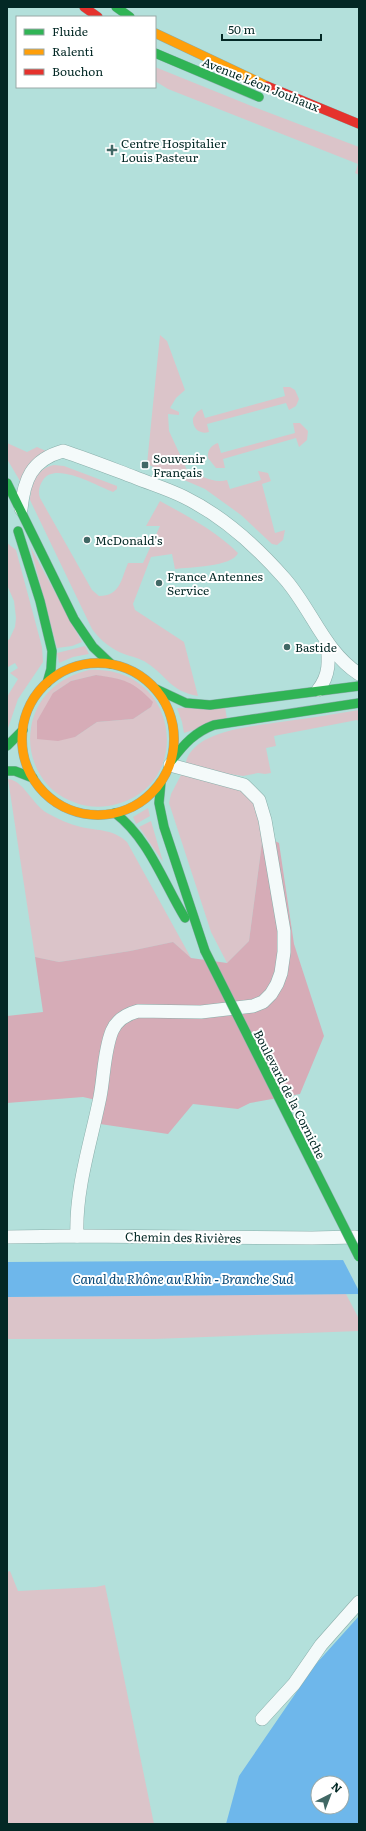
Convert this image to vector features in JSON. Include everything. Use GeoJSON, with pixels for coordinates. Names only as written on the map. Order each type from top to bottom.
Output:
{"type":"FeatureCollection","features":[{"type":"Feature","properties":{"kind":"main road"},"geometry":{"type":"LineString","coordinates":[[84,7],[97,16]]}},
{"type":"Feature","properties":{"kind":"main road"},"geometry":{"type":"LineString","coordinates":[[116,7],[129,16]]}},
{"type":"Feature","properties":{"kind":"main road"},"geometry":{"type":"LineString","coordinates":[[156,34],[245,78],[359,124]]}},
{"type":"Feature","properties":{"kind":"main road","name":"Avenue Léon Jouhaux"},"geometry":{"type":"LineString","coordinates":[[156,52],[267,100]]}},
{"type":"Feature","properties":{"kind":"main road"},"geometry":{"type":"LineString","coordinates":[[7,483],[79,628],[99,655],[111,664]]}},
{"type":"Feature","properties":{"kind":"main road"},"geometry":{"type":"LineString","coordinates":[[14,523],[23,546],[52,651],[51,669],[47,683]]}},
{"type":"Feature","properties":{"kind":"main road"},"geometry":{"type":"LineString","coordinates":[[359,686],[318,690],[227,703],[193,705],[180,701],[156,689],[145,679],[132,671],[111,664],[92,663],[74,667],[62,672],[47,683],[39,692],[29,707],[23,730],[24,755],[33,778],[45,793],[69,808],[87,814],[115,813],[139,803],[149,796],[161,782],[171,762],[190,737],[200,730],[214,725],[359,703]]}},
{"type":"Feature","properties":{"kind":"main road"},"geometry":{"type":"LineString","coordinates":[[156,689],[169,710],[172,722],[174,743],[171,762]]}},
{"type":"Feature","properties":{"kind":"main road"},"geometry":{"type":"LineString","coordinates":[[7,746],[23,730]]}},
{"type":"Feature","properties":{"kind":"main road"},"geometry":{"type":"LineString","coordinates":[[7,771],[15,771],[33,778]]}},
{"type":"Feature","properties":{"kind":"main road","name":"Boulevard de la Corniche"},"geometry":{"type":"LineString","coordinates":[[161,782],[159,803],[162,820],[200,942]]}},
{"type":"Feature","properties":{"kind":"main road","name":"Boulevard de la Corniche"},"geometry":{"type":"LineString","coordinates":[[115,813],[125,819],[133,829],[205,951],[359,1257]]}},
{"type":"Feature","properties":{"kind":"street"},"geometry":{"type":"LineString","coordinates":[[21,511],[23,490],[26,480],[32,470],[41,462],[62,451],[161,487],[185,498],[225,523],[254,547],[286,580],[327,642],[344,662],[359,674]]}},
{"type":"Feature","properties":{"kind":"street"},"geometry":{"type":"LineString","coordinates":[[7,535],[23,546]]}},
{"type":"Feature","properties":{"kind":"street"},"geometry":{"type":"LineString","coordinates":[[318,690],[328,670],[329,661],[327,642]]}},
{"type":"Feature","properties":{"kind":"street"},"geometry":{"type":"LineString","coordinates":[[77,1236],[78,1204],[101,1092],[108,1043],[117,1023],[130,1013],[138,1011],[201,1012],[253,1006],[263,1002],[271,994],[281,973],[284,952],[284,931],[265,820],[259,800],[244,785],[171,762]]}},
{"type":"Feature","properties":{"kind":"street","name":"Chemin des Rivières"},"geometry":{"type":"LineString","coordinates":[[7,1237],[77,1236],[312,1238],[359,1236]]}},
{"type":"Feature","properties":{"kind":"street"},"geometry":{"type":"LineString","coordinates":[[262,1719],[294,1684],[321,1645],[359,1602]]}},
{"type":"Feature","properties":{"kind":"shaded area"},"geometry":{"type":"Polygon","coordinates":[[[156,67],[359,147],[359,175],[355,173],[358,164],[168,89],[156,82],[156,67]]]}},
{"type":"Feature","properties":{"kind":"shaded area"},"geometry":{"type":"Polygon","coordinates":[[[160,335],[167,341],[185,390],[176,398],[170,408],[179,412],[179,415],[168,414],[169,431],[187,470],[212,480],[227,480],[230,489],[261,480],[258,471],[268,473],[271,481],[262,484],[275,533],[285,530],[283,540],[277,545],[272,544],[241,515],[205,489],[147,464],[160,335]]]}},
{"type":"Feature","properties":{"kind":"shaded area"},"geometry":{"type":"Polygon","coordinates":[[[283,387],[290,387],[295,390],[299,399],[296,406],[289,410],[286,403],[207,424],[209,432],[199,432],[195,428],[193,418],[197,412],[202,409],[205,418],[285,396],[283,387]]]}},
{"type":"Feature","properties":{"kind":"shaded area"},"geometry":{"type":"Polygon","coordinates":[[[293,423],[300,423],[308,431],[307,440],[299,447],[296,438],[223,459],[225,468],[216,468],[208,458],[211,447],[218,443],[221,453],[295,433],[293,423]]]}},
{"type":"Feature","properties":{"kind":"shaded area"},"geometry":{"type":"Polygon","coordinates":[[[7,443],[27,452],[37,447],[46,451],[27,468],[20,481],[7,459],[7,443]]]}},
{"type":"Feature","properties":{"kind":"shaded area"},"geometry":{"type":"Polygon","coordinates":[[[54,465],[64,466],[117,486],[117,489],[113,492],[76,477],[57,473],[49,475],[43,480],[39,489],[40,498],[92,590],[99,596],[106,595],[116,590],[128,563],[143,563],[160,526],[146,526],[160,501],[211,531],[238,553],[234,558],[219,564],[175,569],[172,554],[151,557],[133,604],[135,610],[184,642],[198,696],[181,691],[144,661],[110,647],[92,629],[30,500],[32,488],[39,473],[43,469],[54,465]]]}},
{"type":"Feature","properties":{"kind":"shaded area"},"geometry":{"type":"Polygon","coordinates":[[[7,543],[16,550],[42,647],[43,662],[18,699],[7,731],[7,697],[18,679],[10,673],[18,668],[15,663],[8,667],[7,639],[9,640],[15,627],[16,618],[14,601],[7,585],[7,543]]]}},
{"type":"Feature","properties":{"kind":"shaded area"},"geometry":{"type":"Polygon","coordinates":[[[30,546],[82,642],[72,646],[57,648],[30,546]]]}},
{"type":"Feature","properties":{"kind":"shaded area"},"geometry":{"type":"Polygon","coordinates":[[[85,646],[89,654],[73,657],[59,663],[57,653],[85,646]]]}},
{"type":"Feature","properties":{"kind":"shaded area"},"geometry":{"type":"Polygon","coordinates":[[[89,670],[120,674],[144,687],[159,707],[166,731],[165,755],[155,778],[136,796],[108,806],[87,806],[66,799],[54,791],[42,778],[34,762],[32,754],[30,745],[31,728],[38,707],[51,690],[59,683],[78,673],[89,670]],[[96,675],[71,681],[53,693],[75,737],[97,722],[133,719],[151,707],[122,680],[96,675]]]}},
{"type":"Feature","properties":{"kind":"shaded area"},"geometry":{"type":"Polygon","coordinates":[[[96,675],[114,678],[134,685],[153,702],[151,707],[133,719],[97,722],[75,737],[58,741],[37,739],[37,721],[53,693],[71,681],[96,675]]]}},
{"type":"Feature","properties":{"kind":"shaded area"},"geometry":{"type":"Polygon","coordinates":[[[225,707],[227,719],[184,733],[177,708],[225,707]]]}},
{"type":"Feature","properties":{"kind":"shaded area"},"geometry":{"type":"Polygon","coordinates":[[[359,710],[359,722],[357,720],[274,736],[276,746],[266,748],[271,773],[258,773],[243,776],[222,773],[186,764],[188,756],[196,746],[207,739],[231,730],[359,710]]]}},
{"type":"Feature","properties":{"kind":"shaded area"},"geometry":{"type":"Polygon","coordinates":[[[181,775],[234,786],[245,792],[253,801],[263,835],[249,941],[227,963],[211,932],[169,803],[171,794],[181,775]]]}},
{"type":"Feature","properties":{"kind":"shaded area"},"geometry":{"type":"Polygon","coordinates":[[[8,779],[13,780],[23,788],[47,813],[77,826],[106,831],[122,838],[127,842],[191,958],[173,942],[130,951],[59,962],[35,957],[8,779]]]}},
{"type":"Feature","properties":{"kind":"shaded area"},"geometry":{"type":"Polygon","coordinates":[[[148,808],[150,816],[136,824],[133,817],[148,808]]]}},
{"type":"Feature","properties":{"kind":"shaded area"},"geometry":{"type":"Polygon","coordinates":[[[151,821],[163,862],[139,827],[151,821]]]}},
{"type":"Feature","properties":{"kind":"shaded area"},"geometry":{"type":"Polygon","coordinates":[[[263,835],[279,843],[294,944],[324,1036],[300,1094],[250,1103],[238,1109],[193,1104],[168,1134],[100,1124],[105,1102],[83,1097],[7,1103],[7,1016],[43,1012],[35,957],[59,962],[130,951],[173,942],[191,958],[227,963],[249,941],[263,835]]]}},
{"type":"Feature","properties":{"kind":"shaded area"},"geometry":{"type":"Polygon","coordinates":[[[346,1294],[359,1319],[359,1331],[155,1339],[7,1339],[7,1297],[346,1294]]]}},
{"type":"Feature","properties":{"kind":"shaded area"},"geometry":{"type":"Polygon","coordinates":[[[10,1571],[18,1591],[96,1587],[105,1585],[154,1824],[7,1824],[7,1572],[10,1571]]]}},
{"type":"Feature","properties":{"kind":"water","name":"Canal du Rhône au Rhin - Branche Sud"},"geometry":{"type":"Polygon","coordinates":[[[359,1260],[359,1294],[7,1297],[7,1262],[359,1260]]]}},
{"type":"Feature","properties":{"kind":"water"},"geometry":{"type":"Polygon","coordinates":[[[359,1616],[359,1824],[226,1824],[239,1776],[315,1665],[359,1616]]]}},
{"type":"Feature","properties":{"kind":"pier"},"geometry":{"type":"Polygon","coordinates":[[[342,1258],[359,1258],[359,1291],[342,1258]]]}},
{"type":"Feature","properties":{"kind":"traffic: fast"},"geometry":{"type":"LineString","coordinates":[[116,7],[129,16]]}},
{"type":"Feature","properties":{"kind":"traffic: fast"},"geometry":{"type":"LineString","coordinates":[[156,53],[259,97]]}},
{"type":"Feature","properties":{"kind":"traffic: fast"},"geometry":{"type":"LineString","coordinates":[[7,483],[74,619],[93,647],[111,664]]}},
{"type":"Feature","properties":{"kind":"traffic: fast"},"geometry":{"type":"LineString","coordinates":[[18,531],[40,601],[52,651],[51,669],[47,683]]}},
{"type":"Feature","properties":{"kind":"traffic: fast"},"geometry":{"type":"LineString","coordinates":[[156,689],[186,703],[210,705],[359,686]]}},
{"type":"Feature","properties":{"kind":"traffic: fast"},"geometry":{"type":"LineString","coordinates":[[172,760],[190,739],[201,731],[214,725],[359,703]]}},
{"type":"Feature","properties":{"kind":"traffic: fast"},"geometry":{"type":"LineString","coordinates":[[7,746],[23,730]]}},
{"type":"Feature","properties":{"kind":"traffic: fast"},"geometry":{"type":"LineString","coordinates":[[7,771],[15,771],[33,778]]}},
{"type":"Feature","properties":{"kind":"traffic: fast"},"geometry":{"type":"LineString","coordinates":[[161,782],[159,803],[164,827],[205,951]]}},
{"type":"Feature","properties":{"kind":"traffic: fast"},"geometry":{"type":"LineString","coordinates":[[115,813],[137,835],[146,848],[185,918]]}},
{"type":"Feature","properties":{"kind":"traffic: fast"},"geometry":{"type":"LineString","coordinates":[[205,951],[359,1257]]}},
{"type":"Feature","properties":{"kind":"traffic: slow"},"geometry":{"type":"LineString","coordinates":[[156,33],[267,86]]}},
{"type":"Feature","properties":{"kind":"traffic: slow"},"geometry":{"type":"LineString","coordinates":[[98,663],[120,666],[134,672],[152,685],[165,703],[171,717],[174,739],[171,761],[165,775],[152,793],[134,806],[120,812],[98,815],[76,812],[62,806],[44,793],[31,775],[25,761],[22,739],[25,717],[31,703],[44,685],[62,672],[76,666],[98,663]]}},
{"type":"Feature","properties":{"kind":"traffic: jam"},"geometry":{"type":"LineString","coordinates":[[84,7],[97,16]]}},
{"type":"Feature","properties":{"kind":"traffic: jam"},"geometry":{"type":"LineString","coordinates":[[267,86],[359,124]]}},
{"type":"Feature","properties":{"kind":"place","name":"Centre Hospitalier Louis Pasteur"},"geometry":{"type":"Point","coordinates":[112,150]}},
{"type":"Feature","properties":{"kind":"place","name":"Souvenir Français"},"geometry":{"type":"Point","coordinates":[145,465]}},
{"type":"Feature","properties":{"kind":"place","name":"McDonald's"},"geometry":{"type":"Point","coordinates":[87,540]}},
{"type":"Feature","properties":{"kind":"place","name":"France Antennes Service"},"geometry":{"type":"Point","coordinates":[159,583]}},
{"type":"Feature","properties":{"kind":"place","name":"Bastide"},"geometry":{"type":"Point","coordinates":[287,647]}}]}
